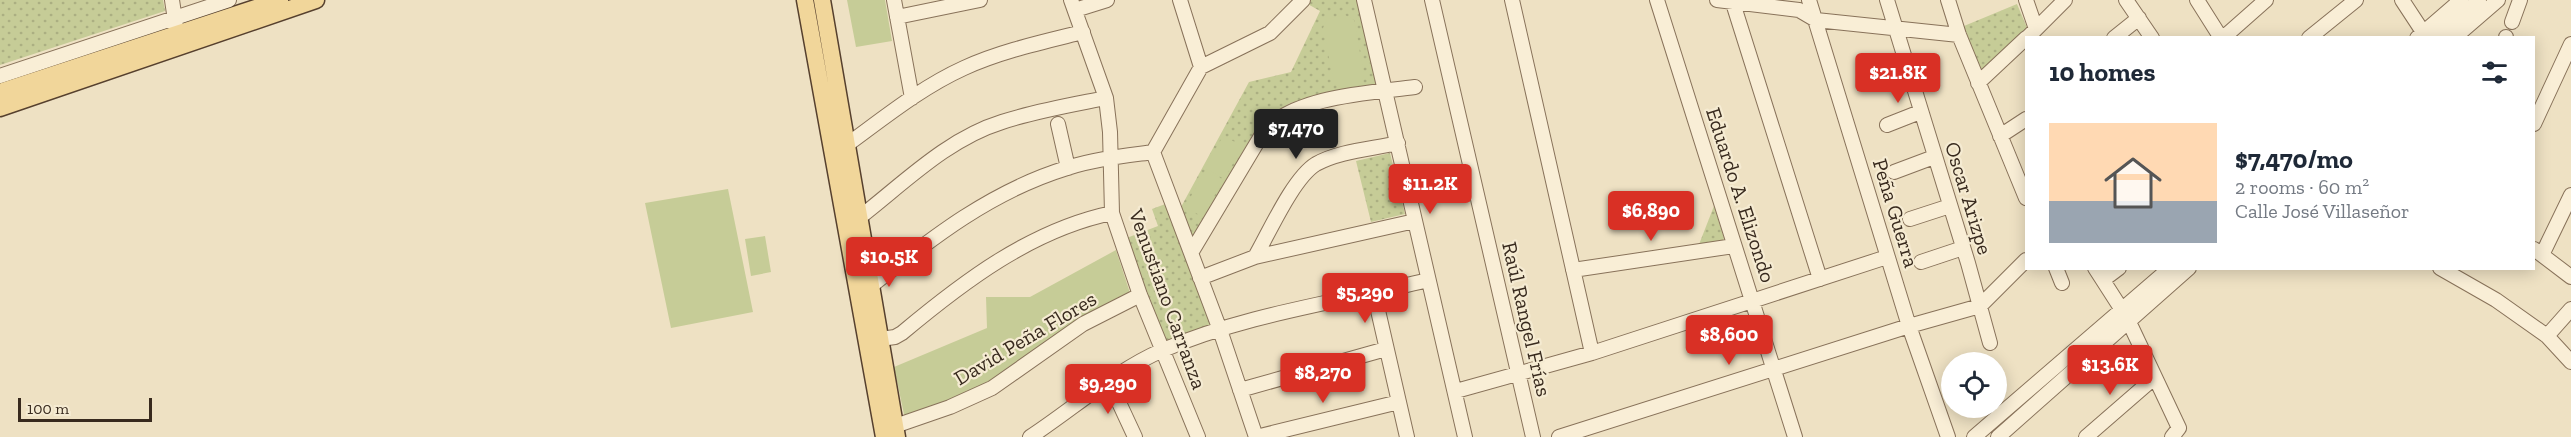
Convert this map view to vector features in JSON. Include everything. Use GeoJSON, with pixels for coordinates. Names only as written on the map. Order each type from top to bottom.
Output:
{"type":"FeatureCollection","features":[{"type":"Feature","properties":{"kind":"main road"},"geometry":{"type":"LineString","coordinates":[[0,92],[280,0]]}},
{"type":"Feature","properties":{"kind":"main road"},"geometry":{"type":"LineString","coordinates":[[0,108],[316,0]]}},
{"type":"Feature","properties":{"kind":"main road"},"geometry":{"type":"LineString","coordinates":[[805,0],[892,433]]}},
{"type":"Feature","properties":{"kind":"main road"},"geometry":{"type":"LineString","coordinates":[[822,0],[871,285],[874,340]]}},
{"type":"Feature","properties":{"kind":"street"},"geometry":{"type":"LineString","coordinates":[[172,0],[177,35]]}},
{"type":"Feature","properties":{"kind":"street"},"geometry":{"type":"LineString","coordinates":[[0,76],[229,0]]}},
{"type":"Feature","properties":{"kind":"street"},"geometry":{"type":"LineString","coordinates":[[894,0],[912,98]]}},
{"type":"Feature","properties":{"kind":"street"},"geometry":{"type":"LineString","coordinates":[[897,17],[929,4],[980,0]]}},
{"type":"Feature","properties":{"kind":"street"},"geometry":{"type":"LineString","coordinates":[[1073,5],[1107,0]]}},
{"type":"Feature","properties":{"kind":"street"},"geometry":{"type":"LineString","coordinates":[[1153,152],[1201,67],[1270,33],[1303,0]]}},
{"type":"Feature","properties":{"kind":"street"},"geometry":{"type":"LineString","coordinates":[[1364,0],[1465,437]]}},
{"type":"Feature","properties":{"kind":"street","name":"Raúl Rangel Frías"},"geometry":{"type":"LineString","coordinates":[[1432,0],[1533,437]]}},
{"type":"Feature","properties":{"kind":"street"},"geometry":{"type":"LineString","coordinates":[[1512,0],[1592,353]]}},
{"type":"Feature","properties":{"kind":"street","name":"Eduardo A. Elizondo"},"geometry":{"type":"LineString","coordinates":[[1657,0],[1775,368],[1793,436]]}},
{"type":"Feature","properties":{"kind":"street"},"geometry":{"type":"LineString","coordinates":[[1717,0],[1799,10],[1816,20],[1959,35]]}},
{"type":"Feature","properties":{"kind":"street","name":"Peña Guerra"},"geometry":{"type":"LineString","coordinates":[[1809,0],[1824,56],[1887,257],[1948,437]]}},
{"type":"Feature","properties":{"kind":"street","name":"Oscar Arizpe"},"geometry":{"type":"LineString","coordinates":[[1887,0],[1990,343]]}},
{"type":"Feature","properties":{"kind":"street"},"geometry":{"type":"LineString","coordinates":[[1947,0],[2000,136],[2025,191]]}},
{"type":"Feature","properties":{"kind":"street"},"geometry":{"type":"LineString","coordinates":[[2026,0],[2030,35]]}},
{"type":"Feature","properties":{"kind":"street"},"geometry":{"type":"LineString","coordinates":[[2030,35],[2065,0]]}},
{"type":"Feature","properties":{"kind":"street"},"geometry":{"type":"LineString","coordinates":[[2126,0],[2151,36]]}},
{"type":"Feature","properties":{"kind":"street"},"geometry":{"type":"LineString","coordinates":[[2197,0],[2221,36]]}},
{"type":"Feature","properties":{"kind":"street"},"geometry":{"type":"LineString","coordinates":[[2224,36],[2266,0]]}},
{"type":"Feature","properties":{"kind":"street"},"geometry":{"type":"LineString","coordinates":[[2311,36],[2356,0]]}},
{"type":"Feature","properties":{"kind":"street"},"geometry":{"type":"LineString","coordinates":[[2402,0],[2425,36],[2472,1]]}},
{"type":"Feature","properties":{"kind":"street"},"geometry":{"type":"LineString","coordinates":[[2456,36],[2498,0]]}},
{"type":"Feature","properties":{"kind":"street"},"geometry":{"type":"LineString","coordinates":[[2512,22],[2520,0]]}},
{"type":"Feature","properties":{"kind":"street"},"geometry":{"type":"LineString","coordinates":[[1183,1],[1201,67]]}},
{"type":"Feature","properties":{"kind":"street"},"geometry":{"type":"LineString","coordinates":[[1732,1],[1820,279]]}},
{"type":"Feature","properties":{"kind":"street","name":"Venustiano Carranza"},"geometry":{"type":"LineString","coordinates":[[1073,5],[1106,98],[1112,213],[1140,295],[1198,437]]}},
{"type":"Feature","properties":{"kind":"street"},"geometry":{"type":"LineString","coordinates":[[2116,36],[2139,18]]}},
{"type":"Feature","properties":{"kind":"street"},"geometry":{"type":"LineString","coordinates":[[848,144],[912,98],[964,68],[1036,44],[1083,32]]}},
{"type":"Feature","properties":{"kind":"street"},"geometry":{"type":"LineString","coordinates":[[1978,82],[2025,40]]}},
{"type":"Feature","properties":{"kind":"street"},"geometry":{"type":"LineString","coordinates":[[2535,122],[2571,44]]}},
{"type":"Feature","properties":{"kind":"street"},"geometry":{"type":"LineString","coordinates":[[1868,81],[1907,65]]}},
{"type":"Feature","properties":{"kind":"street"},"geometry":{"type":"LineString","coordinates":[[1191,253],[1264,131],[1276,120],[1294,110],[1310,105],[1415,87]]}},
{"type":"Feature","properties":{"kind":"street"},"geometry":{"type":"LineString","coordinates":[[860,217],[948,148],[974,134],[1001,122],[1106,98]]}},
{"type":"Feature","properties":{"kind":"street"},"geometry":{"type":"LineString","coordinates":[[1887,125],[1920,112]]}},
{"type":"Feature","properties":{"kind":"street"},"geometry":{"type":"LineString","coordinates":[[2000,136],[2025,120]]}},
{"type":"Feature","properties":{"kind":"street"},"geometry":{"type":"LineString","coordinates":[[1058,124],[1068,168]]}},
{"type":"Feature","properties":{"kind":"street"},"geometry":{"type":"LineString","coordinates":[[1255,257],[1296,185],[1308,170],[1329,159],[1398,144]]}},
{"type":"Feature","properties":{"kind":"street"},"geometry":{"type":"LineString","coordinates":[[871,285],[942,230],[983,204],[1020,185],[1068,168],[1110,158],[1153,152]]}},
{"type":"Feature","properties":{"kind":"street"},"geometry":{"type":"LineString","coordinates":[[1153,152],[1220,330],[1256,437],[1399,402]]}},
{"type":"Feature","properties":{"kind":"street"},"geometry":{"type":"LineString","coordinates":[[1894,172],[1934,157]]}},
{"type":"Feature","properties":{"kind":"street"},"geometry":{"type":"LineString","coordinates":[[2571,195],[2538,252],[2571,277]]}},
{"type":"Feature","properties":{"kind":"street"},"geometry":{"type":"LineString","coordinates":[[1910,219],[1950,206]]}},
{"type":"Feature","properties":{"kind":"street"},"geometry":{"type":"LineString","coordinates":[[874,340],[902,333],[974,277],[1008,255],[1065,227],[1112,213]]}},
{"type":"Feature","properties":{"kind":"street"},"geometry":{"type":"LineString","coordinates":[[1200,278],[1255,257],[1416,221]]}},
{"type":"Feature","properties":{"kind":"street"},"geometry":{"type":"LineString","coordinates":[[1573,270],[1734,246]]}},
{"type":"Feature","properties":{"kind":"street"},"geometry":{"type":"LineString","coordinates":[[1921,262],[1963,248]]}},
{"type":"Feature","properties":{"kind":"street"},"geometry":{"type":"LineString","coordinates":[[1455,391],[1592,353],[1887,257]]}},
{"type":"Feature","properties":{"kind":"street"},"geometry":{"type":"LineString","coordinates":[[1559,437],[1909,326],[1980,306],[2025,261]]}},
{"type":"Feature","properties":{"kind":"street"},"geometry":{"type":"LineString","coordinates":[[2057,270],[2062,283]]}},
{"type":"Feature","properties":{"kind":"street"},"geometry":{"type":"LineString","coordinates":[[1998,437],[2126,316],[2168,270]]}},
{"type":"Feature","properties":{"kind":"street"},"geometry":{"type":"LineString","coordinates":[[1974,437],[2186,270]]}},
{"type":"Feature","properties":{"kind":"street"},"geometry":{"type":"LineString","coordinates":[[2444,270],[2496,300],[2547,336],[2571,362]]}},
{"type":"Feature","properties":{"kind":"street"},"geometry":{"type":"LineString","coordinates":[[2098,274],[2126,316],[2179,428],[2172,437]]}},
{"type":"Feature","properties":{"kind":"street"},"geometry":{"type":"LineString","coordinates":[[1030,437],[1109,381],[1162,350],[1220,330],[1428,280]]}},
{"type":"Feature","properties":{"kind":"street"},"geometry":{"type":"LineString","coordinates":[[1374,293],[1407,437]]}},
{"type":"Feature","properties":{"kind":"street","name":"David Peña Flores"},"geometry":{"type":"LineString","coordinates":[[892,433],[992,388],[1083,324],[1140,295]]}},
{"type":"Feature","properties":{"kind":"street"},"geometry":{"type":"LineString","coordinates":[[2547,336],[2571,309]]}},
{"type":"Feature","properties":{"kind":"street"},"geometry":{"type":"LineString","coordinates":[[1240,390],[1386,349]]}},
{"type":"Feature","properties":{"kind":"street"},"geometry":{"type":"LineString","coordinates":[[2086,437],[2154,378]]}},
{"type":"Feature","properties":{"kind":"street"},"geometry":{"type":"LineString","coordinates":[[1109,381],[1134,436]]}},
{"type":"Feature","properties":{"kind":"green space"},"geometry":{"type":"Polygon","coordinates":[[[0,0],[163,0],[165,11],[0,65],[0,0]]]}},
{"type":"Feature","properties":{"kind":"green space"},"geometry":{"type":"Polygon","coordinates":[[[847,0],[885,0],[892,41],[856,47],[847,0]]]}},
{"type":"Feature","properties":{"kind":"green space"},"geometry":{"type":"Polygon","coordinates":[[[1308,0],[1359,0],[1376,85],[1290,103],[1259,124],[1191,241],[1181,207],[1249,82],[1291,72],[1320,11],[1306,3],[1308,0]]]}},
{"type":"Feature","properties":{"kind":"green space"},"geometry":{"type":"Polygon","coordinates":[[[2017,4],[2028,30],[1981,75],[1964,26],[2017,4]]]}},
{"type":"Feature","properties":{"kind":"green space"},"geometry":{"type":"Polygon","coordinates":[[[1345,15],[1354,20],[1364,75],[1360,85],[1343,89],[1334,83],[1323,28],[1327,19],[1345,15]]]}},
{"type":"Feature","properties":{"kind":"green space"},"geometry":{"type":"Polygon","coordinates":[[[1223,136],[1243,146],[1224,179],[1205,168],[1223,136]]]}},
{"type":"Feature","properties":{"kind":"green space"},"geometry":{"type":"Polygon","coordinates":[[[1390,153],[1405,214],[1371,222],[1356,161],[1390,153]]]}},
{"type":"Feature","properties":{"kind":"green space"},"geometry":{"type":"Polygon","coordinates":[[[1205,171],[1223,180],[1203,217],[1185,207],[1205,171]]]}},
{"type":"Feature","properties":{"kind":"green space"},"geometry":{"type":"Polygon","coordinates":[[[728,189],[753,312],[671,328],[645,203],[728,189]]]}},
{"type":"Feature","properties":{"kind":"green space"},"geometry":{"type":"Polygon","coordinates":[[[1168,203],[1213,328],[1161,345],[1124,239],[1158,226],[1152,209],[1168,203]]]}},
{"type":"Feature","properties":{"kind":"green space"},"geometry":{"type":"Polygon","coordinates":[[[1714,206],[1724,238],[1722,243],[1698,247],[1714,206]]]}},
{"type":"Feature","properties":{"kind":"green space"},"geometry":{"type":"Polygon","coordinates":[[[765,236],[771,272],[751,276],[745,239],[765,236]]]}},
{"type":"Feature","properties":{"kind":"green space"},"geometry":{"type":"Polygon","coordinates":[[[1116,250],[1131,296],[968,397],[905,419],[894,367],[987,328],[986,297],[1030,297],[1116,250]]]}}]}
